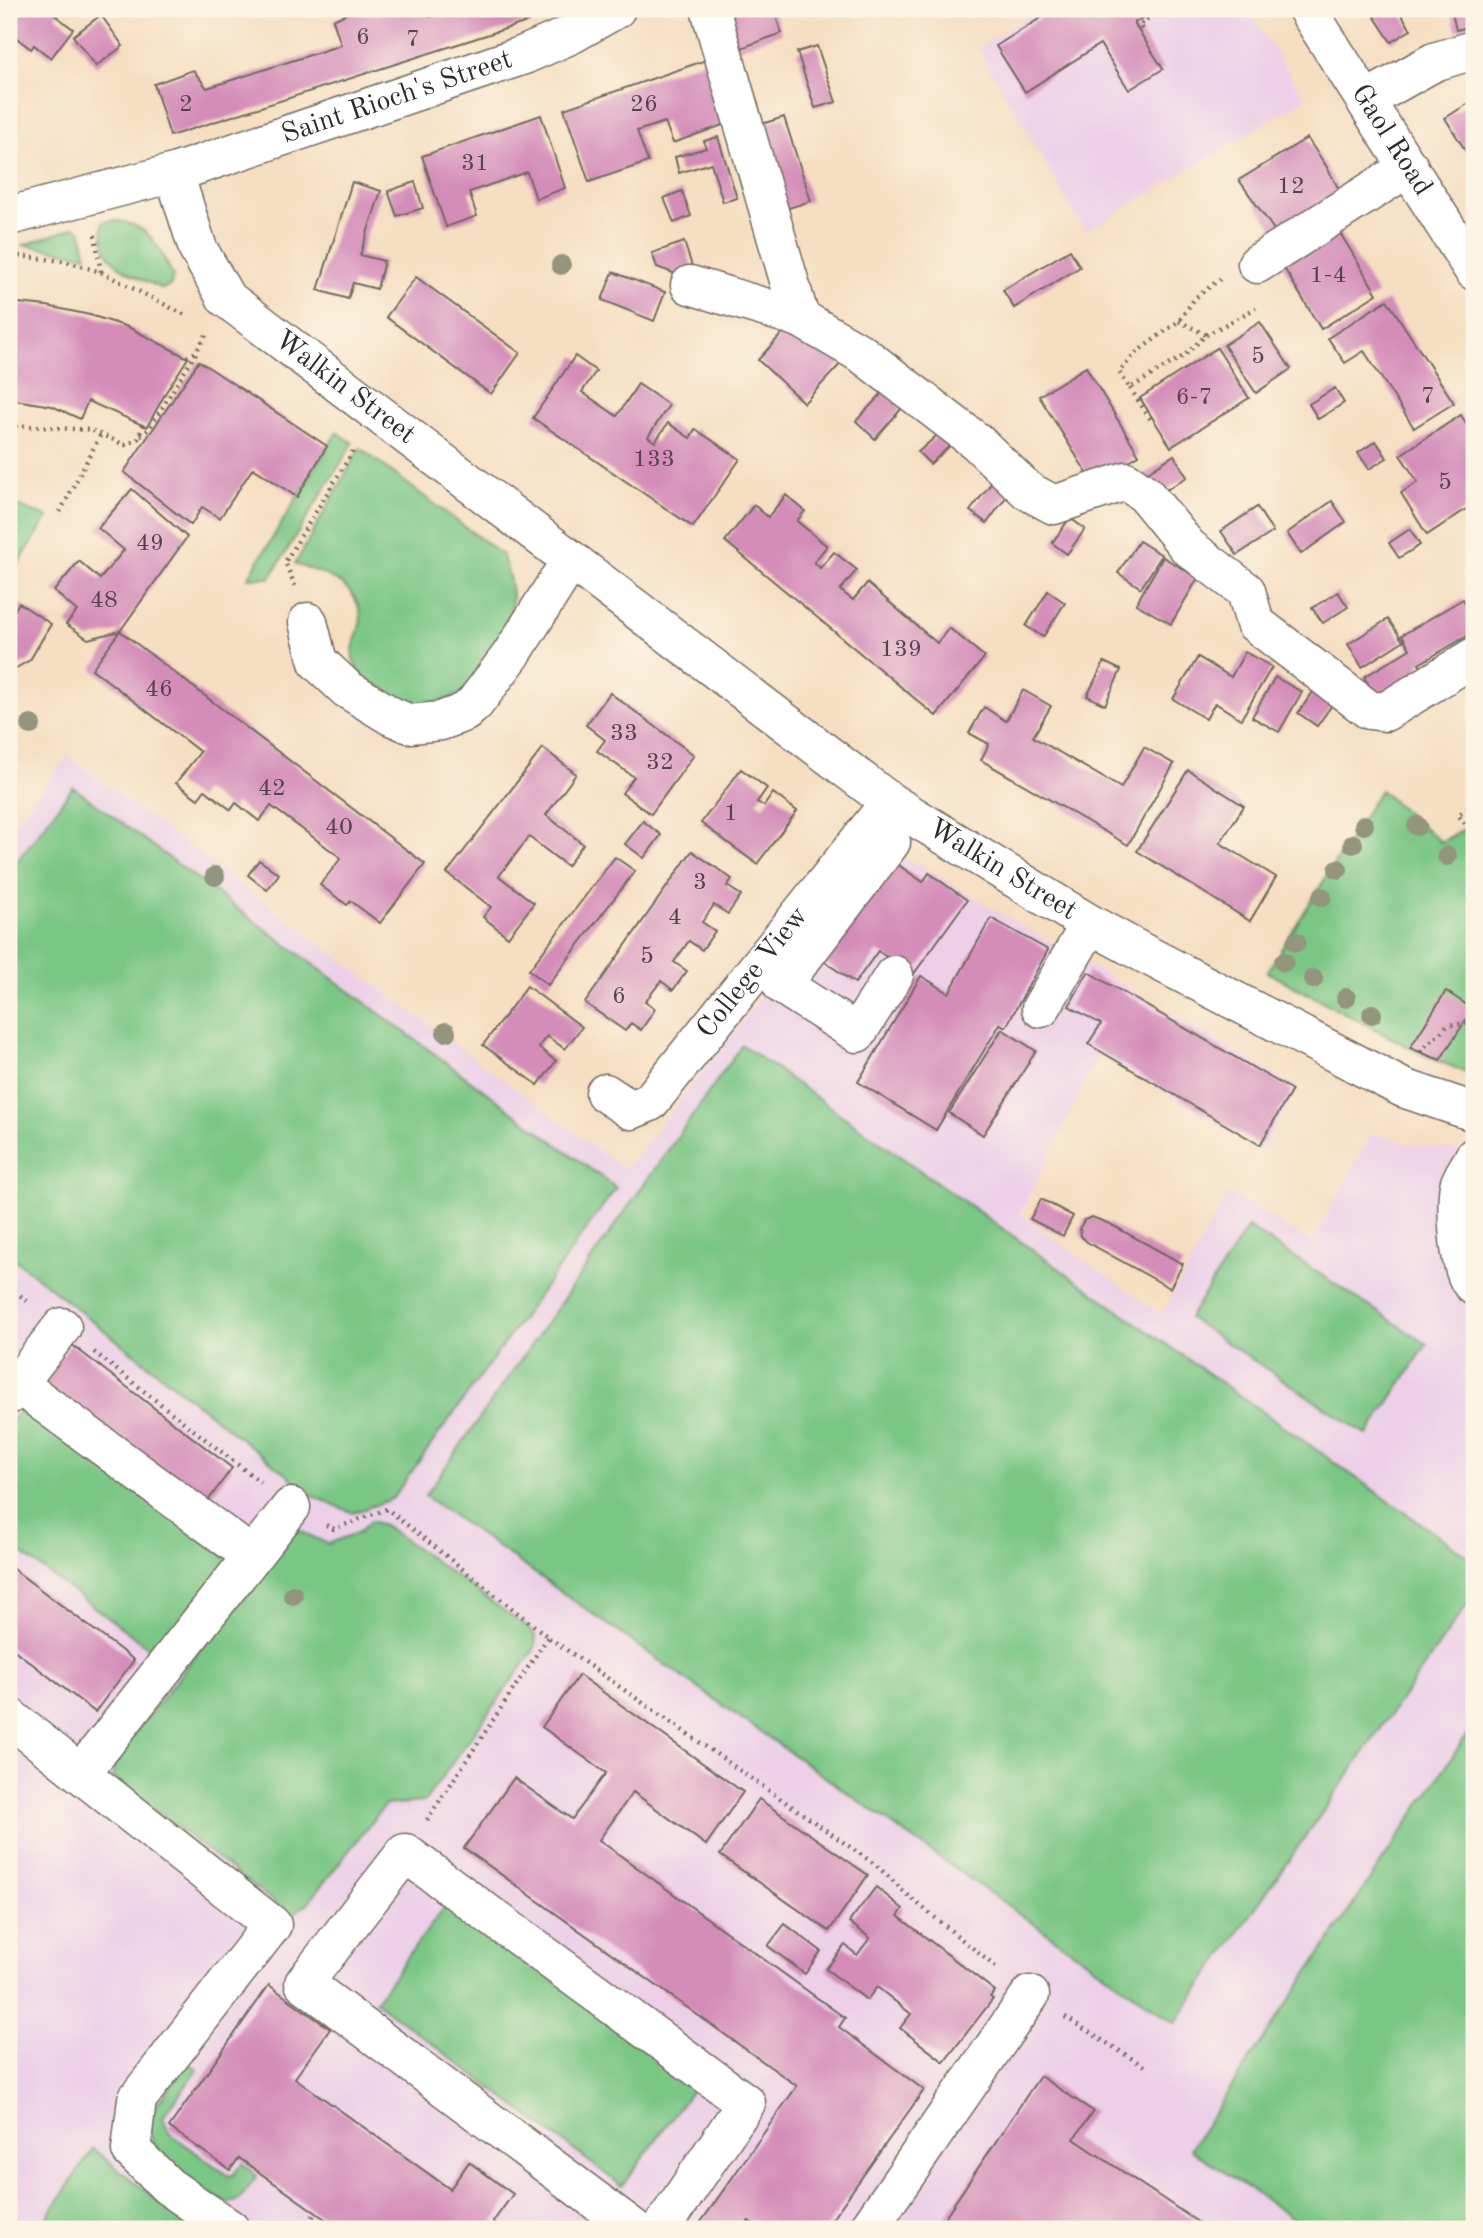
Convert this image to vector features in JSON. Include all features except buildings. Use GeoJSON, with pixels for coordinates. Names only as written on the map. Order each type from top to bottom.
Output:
{"type":"FeatureCollection","features":[{"type":"Feature","properties":{"kind":"street","name":"Saint Rioch's Street"},"geometry":{"type":"LineString","coordinates":[[9,216],[174,173],[524,55],[572,34],[616,9]]}},
{"type":"Feature","properties":{"kind":"street"},"geometry":{"type":"LineString","coordinates":[[710,9],[800,318]]}},
{"type":"Feature","properties":{"kind":"street","name":"Gaol Road"},"geometry":{"type":"LineString","coordinates":[[1307,9],[1474,271]]}},
{"type":"Feature","properties":{"kind":"street"},"geometry":{"type":"LineString","coordinates":[[1366,100],[1434,62],[1471,51]]}},
{"type":"Feature","properties":{"kind":"street"},"geometry":{"type":"LineString","coordinates":[[1257,264],[1409,167]]}},
{"type":"Feature","properties":{"kind":"street","name":"Walkin Street"},"geometry":{"type":"LineString","coordinates":[[174,173],[198,249],[226,298],[900,808],[1090,923],[1357,1065],[1403,1088],[1474,1112]]}},
{"type":"Feature","properties":{"kind":"street"},"geometry":{"type":"LineString","coordinates":[[690,285],[800,318],[862,354],[977,442],[1028,491],[1054,505],[1126,481],[1145,494],[1188,547],[1246,591],[1255,623],[1369,710],[1385,712],[1474,657]]}},
{"type":"Feature","properties":{"kind":"street"},"geometry":{"type":"LineString","coordinates":[[308,622],[318,662],[347,689],[391,716],[410,724],[441,721],[465,712],[475,704],[511,655],[571,559]]}},
{"type":"Feature","properties":{"kind":"street"},"geometry":{"type":"LineString","coordinates":[[894,975],[857,1033],[782,985],[900,808]]}},
{"type":"Feature","properties":{"kind":"street","name":"College View"},"geometry":{"type":"LineString","coordinates":[[605,1093],[631,1111],[650,1102],[900,808]]}},
{"type":"Feature","properties":{"kind":"street"},"geometry":{"type":"LineString","coordinates":[[1041,1008],[1090,923]]}},
{"type":"Feature","properties":{"kind":"street"},"geometry":{"type":"LineString","coordinates":[[1474,1157],[1459,1185],[1460,1254],[1469,1283],[1474,1286]]}},
{"type":"Feature","properties":{"kind":"street"},"geometry":{"type":"LineString","coordinates":[[62,1327],[13,1389],[252,1556]]}},
{"type":"Feature","properties":{"kind":"street"},"geometry":{"type":"LineString","coordinates":[[81,1773],[291,1507]]}},
{"type":"Feature","properties":{"kind":"street"},"geometry":{"type":"LineString","coordinates":[[9,1717],[272,1925],[322,1959]]}},
{"type":"Feature","properties":{"kind":"street"},"geometry":{"type":"LineString","coordinates":[[405,1853],[746,2103],[662,2226],[304,1983],[405,1853]]}},
{"type":"Feature","properties":{"kind":"street"},"geometry":{"type":"LineString","coordinates":[[230,2229],[168,2186],[131,2150],[137,2099],[272,1925]]}},
{"type":"Feature","properties":{"kind":"street"},"geometry":{"type":"LineString","coordinates":[[868,2229],[1030,1995]]}},
{"type":"Feature","properties":{"kind":"path"},"geometry":{"type":"LineString","coordinates":[[1142,29],[1139,24],[1150,17]]}},
{"type":"Feature","properties":{"kind":"path"},"geometry":{"type":"LineString","coordinates":[[94,230],[101,272]]}},
{"type":"Feature","properties":{"kind":"path"},"geometry":{"type":"LineString","coordinates":[[9,252],[24,258],[63,261],[101,272],[187,316]]}},
{"type":"Feature","properties":{"kind":"path"},"geometry":{"type":"LineString","coordinates":[[1151,420],[1119,372],[1138,352],[1179,321],[1195,298],[1216,280],[1257,264]]}},
{"type":"Feature","properties":{"kind":"path"},"geometry":{"type":"LineString","coordinates":[[1130,388],[1185,355],[1206,335],[1256,308]]}},
{"type":"Feature","properties":{"kind":"path"},"geometry":{"type":"LineString","coordinates":[[1179,321],[1206,335]]}},
{"type":"Feature","properties":{"kind":"path"},"geometry":{"type":"LineString","coordinates":[[9,425],[90,430],[125,444],[138,439],[149,429],[212,328]]}},
{"type":"Feature","properties":{"kind":"path"},"geometry":{"type":"LineString","coordinates":[[187,357],[196,352]]}},
{"type":"Feature","properties":{"kind":"path"},"geometry":{"type":"LineString","coordinates":[[138,439],[143,425]]}},
{"type":"Feature","properties":{"kind":"path"},"geometry":{"type":"LineString","coordinates":[[60,512],[101,434]]}},
{"type":"Feature","properties":{"kind":"path"},"geometry":{"type":"LineString","coordinates":[[285,562],[360,438]]}},
{"type":"Feature","properties":{"kind":"path"},"geometry":{"type":"LineString","coordinates":[[1474,805],[1458,815],[1474,834]]}},
{"type":"Feature","properties":{"kind":"path"},"geometry":{"type":"LineString","coordinates":[[1420,1053],[1428,1041],[1441,1034],[1447,1025],[1474,1023]]}},
{"type":"Feature","properties":{"kind":"path"},"geometry":{"type":"LineString","coordinates":[[9,1287],[291,1507],[334,1530],[387,1509],[548,1637],[876,1865],[911,1898],[1030,1995],[1147,2068]]}},
{"type":"Feature","properties":{"kind":"path"},"geometry":{"type":"LineString","coordinates":[[405,1853],[548,1637]]}},
{"type":"Feature","properties":{"kind":"path"},"geometry":{"type":"LineString","coordinates":[[305,2229],[315,2213]]}},
{"type":"Feature","properties":{"kind":"shaded area"},"geometry":{"type":"Polygon","coordinates":[[[1041,9],[1248,9],[1305,99],[1085,232],[978,48],[1041,9]]]}},
{"type":"Feature","properties":{"kind":"shaded area"},"geometry":{"type":"Polygon","coordinates":[[[67,756],[625,1170],[881,845],[1297,1088],[1263,1150],[1099,1054],[1020,1215],[1162,1315],[1228,1193],[1312,1242],[1372,1133],[1412,1145],[1474,1152],[1474,2229],[9,2229],[9,831],[67,756]]]}},
{"type":"Feature","properties":{"kind":"green space"},"geometry":{"type":"Polygon","coordinates":[[[114,220],[137,227],[152,238],[173,276],[171,285],[162,289],[127,272],[112,260],[104,243],[102,227],[103,222],[114,220]]]}},
{"type":"Feature","properties":{"kind":"green space"},"geometry":{"type":"Polygon","coordinates":[[[76,227],[81,231],[87,256],[24,245],[76,227]]]}},
{"type":"Feature","properties":{"kind":"green space"},"geometry":{"type":"Polygon","coordinates":[[[337,432],[353,443],[270,578],[248,578],[337,432]]]}},
{"type":"Feature","properties":{"kind":"green space"},"geometry":{"type":"Polygon","coordinates":[[[360,448],[502,555],[512,596],[507,627],[458,695],[437,702],[412,703],[390,694],[364,677],[353,659],[361,615],[354,597],[336,580],[295,564],[360,448]]]}},
{"type":"Feature","properties":{"kind":"green space"},"geometry":{"type":"Polygon","coordinates":[[[9,503],[48,517],[9,579],[9,503]]]}},
{"type":"Feature","properties":{"kind":"green space"},"geometry":{"type":"Polygon","coordinates":[[[73,787],[616,1188],[392,1499],[353,1513],[315,1497],[9,1255],[9,872],[73,787]]]}},
{"type":"Feature","properties":{"kind":"green space"},"geometry":{"type":"Polygon","coordinates":[[[1380,790],[1441,842],[1474,824],[1474,1076],[1420,1053],[1267,972],[1380,790]]]}},
{"type":"Feature","properties":{"kind":"green space"},"geometry":{"type":"Polygon","coordinates":[[[742,1045],[1474,1561],[1474,1595],[1175,2023],[425,1496],[742,1045]]]}},
{"type":"Feature","properties":{"kind":"green space"},"geometry":{"type":"Polygon","coordinates":[[[1248,1227],[1427,1344],[1367,1435],[1189,1318],[1248,1227]]]}},
{"type":"Feature","properties":{"kind":"green space"},"geometry":{"type":"Polygon","coordinates":[[[22,1407],[232,1562],[157,1654],[9,1544],[9,1425],[22,1407]]]}},
{"type":"Feature","properties":{"kind":"green space"},"geometry":{"type":"Polygon","coordinates":[[[370,1521],[384,1525],[528,1628],[536,1637],[534,1650],[424,1802],[385,1805],[307,1904],[291,1915],[113,1778],[115,1759],[294,1528],[328,1544],[359,1532],[370,1521]]]}},
{"type":"Feature","properties":{"kind":"green space"},"geometry":{"type":"Polygon","coordinates":[[[1474,1724],[1474,2229],[1309,2229],[1190,2149],[1474,1724]]]}},
{"type":"Feature","properties":{"kind":"green space"},"geometry":{"type":"Polygon","coordinates":[[[449,1901],[696,2085],[622,2186],[375,2001],[449,1901]]]}},
{"type":"Feature","properties":{"kind":"green space"},"geometry":{"type":"Polygon","coordinates":[[[188,2063],[198,2069],[163,2117],[169,2133],[229,2176],[233,2175],[242,2163],[257,2176],[239,2200],[227,2204],[156,2156],[149,2128],[153,2109],[188,2063]]]}},
{"type":"Feature","properties":{"kind":"green space"},"geometry":{"type":"Polygon","coordinates":[[[93,2149],[194,2229],[39,2229],[93,2149]]]}}]}
